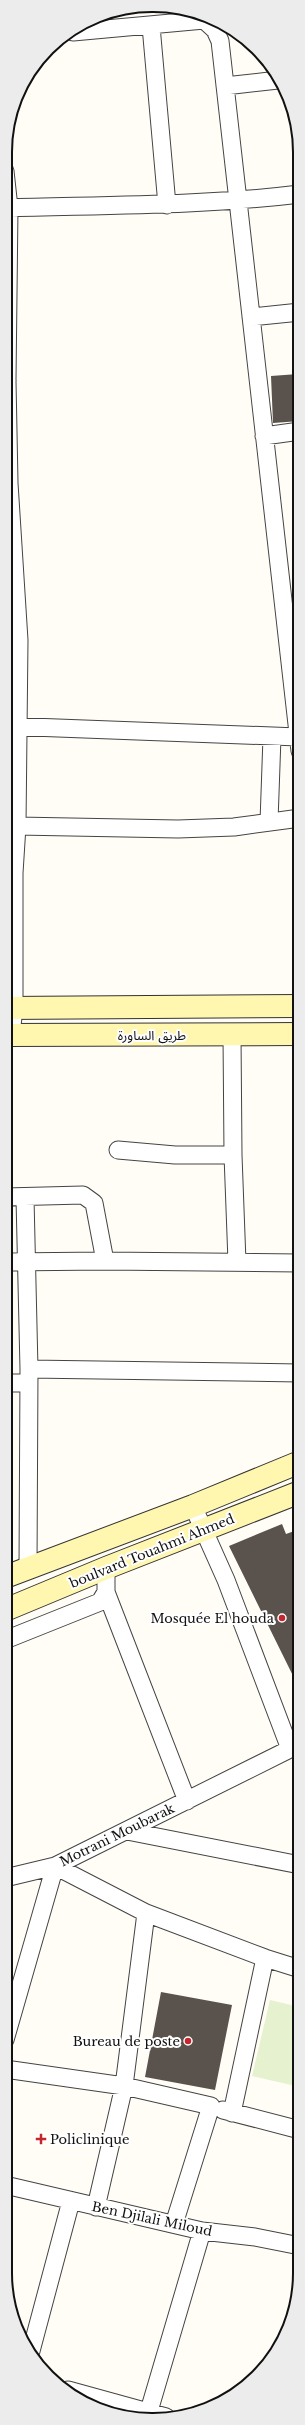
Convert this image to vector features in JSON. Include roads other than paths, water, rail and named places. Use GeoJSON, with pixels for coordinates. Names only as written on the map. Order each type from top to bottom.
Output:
{"type":"FeatureCollection","features":[{"type":"Feature","properties":{"kind":"main road"},"geometry":{"type":"LineString","coordinates":[[12,1008],[293,1006]]}},
{"type":"Feature","properties":{"kind":"main road","name":"طريق الساورة"},"geometry":{"type":"LineString","coordinates":[[12,1035],[293,1034]]}},
{"type":"Feature","properties":{"kind":"main road","name":"boulvard Touahmi Ahmed"},"geometry":{"type":"LineString","coordinates":[[12,1574],[193,1506],[293,1465]]}},
{"type":"Feature","properties":{"kind":"main road","name":"boulvard Touahmi Ahmed"},"geometry":{"type":"LineString","coordinates":[[12,1607],[106,1568],[293,1495]]}},
{"type":"Feature","properties":{"kind":"street"},"geometry":{"type":"LineString","coordinates":[[81,31],[201,20]]}},
{"type":"Feature","properties":{"kind":"street"},"geometry":{"type":"LineString","coordinates":[[210,24],[220,41],[250,317],[293,671]]}},
{"type":"Feature","properties":{"kind":"street"},"geometry":{"type":"LineString","coordinates":[[151,26],[167,205]]}},
{"type":"Feature","properties":{"kind":"street"},"geometry":{"type":"LineString","coordinates":[[225,86],[273,81]]}},
{"type":"Feature","properties":{"kind":"street"},"geometry":{"type":"LineString","coordinates":[[12,208],[237,202],[293,195]]}},
{"type":"Feature","properties":{"kind":"street"},"geometry":{"type":"LineString","coordinates":[[250,317],[293,313]]}},
{"type":"Feature","properties":{"kind":"street"},"geometry":{"type":"LineString","coordinates":[[264,436],[293,432]]}},
{"type":"Feature","properties":{"kind":"street"},"geometry":{"type":"LineString","coordinates":[[12,639],[12,725],[17,826],[12,860]]}},
{"type":"Feature","properties":{"kind":"street"},"geometry":{"type":"LineString","coordinates":[[12,725],[272,737],[293,742]]}},
{"type":"Feature","properties":{"kind":"street"},"geometry":{"type":"LineString","coordinates":[[269,822],[272,737]]}},
{"type":"Feature","properties":{"kind":"street"},"geometry":{"type":"LineString","coordinates":[[17,826],[178,829],[234,827],[293,819]]}},
{"type":"Feature","properties":{"kind":"street"},"geometry":{"type":"LineString","coordinates":[[232,1035],[233,1155],[237,1262]]}},
{"type":"Feature","properties":{"kind":"street"},"geometry":{"type":"LineString","coordinates":[[118,1150],[175,1155],[233,1155]]}},
{"type":"Feature","properties":{"kind":"street"},"geometry":{"type":"LineString","coordinates":[[12,1197],[83,1195],[90,1198],[96,1208],[105,1261]]}},
{"type":"Feature","properties":{"kind":"street"},"geometry":{"type":"LineString","coordinates":[[26,1198],[29,1376],[28,1568]]}},
{"type":"Feature","properties":{"kind":"street"},"geometry":{"type":"LineString","coordinates":[[12,1262],[293,1262]]}},
{"type":"Feature","properties":{"kind":"street"},"geometry":{"type":"LineString","coordinates":[[12,1381],[29,1376],[293,1372]]}},
{"type":"Feature","properties":{"kind":"street"},"geometry":{"type":"LineString","coordinates":[[193,1506],[202,1530],[226,1580],[293,1744]]}},
{"type":"Feature","properties":{"kind":"street"},"geometry":{"type":"LineString","coordinates":[[106,1568],[106,1592],[187,1801]]}},
{"type":"Feature","properties":{"kind":"street"},"geometry":{"type":"LineString","coordinates":[[12,1637],[100,1602],[106,1592]]}},
{"type":"Feature","properties":{"kind":"street","name":"Motrani Moubarak"},"geometry":{"type":"LineString","coordinates":[[12,2016],[55,1866],[293,1750]]}},
{"type":"Feature","properties":{"kind":"street"},"geometry":{"type":"LineString","coordinates":[[127,1831],[293,1864]]}},
{"type":"Feature","properties":{"kind":"street"},"geometry":{"type":"LineString","coordinates":[[12,1876],[55,1866],[146,1913],[265,1958],[293,1967]]}},
{"type":"Feature","properties":{"kind":"street"},"geometry":{"type":"LineString","coordinates":[[96,2207],[124,2086],[146,1913]]}},
{"type":"Feature","properties":{"kind":"street"},"geometry":{"type":"LineString","coordinates":[[232,2113],[265,1958]]}},
{"type":"Feature","properties":{"kind":"street"},"geometry":{"type":"LineString","coordinates":[[12,2070],[124,2086],[211,2106],[232,2113],[293,2128]]}},
{"type":"Feature","properties":{"kind":"street"},"geometry":{"type":"LineString","coordinates":[[174,2224],[211,2106]]}},
{"type":"Feature","properties":{"kind":"street","name":"Ben Djilali Miloud"},"geometry":{"type":"LineString","coordinates":[[12,2187],[202,2231],[255,2237],[293,2245]]}},
{"type":"Feature","properties":{"kind":"street"},"geometry":{"type":"LineString","coordinates":[[32,2345],[71,2201]]}},
{"type":"Feature","properties":{"kind":"street"},"geometry":{"type":"LineString","coordinates":[[149,2411],[202,2231]]}},
{"type":"Feature","properties":{"kind":"street"},"geometry":{"type":"LineString","coordinates":[[81,2393],[155,2413]]}},
{"type":"Feature","properties":{"kind":"place","name":"Mosquée El houda"},"geometry":{"type":"Point","coordinates":[282,1618]}},
{"type":"Feature","properties":{"kind":"place","name":"Bureau de poste"},"geometry":{"type":"Point","coordinates":[188,2041]}},
{"type":"Feature","properties":{"kind":"place","name":"Policlinique"},"geometry":{"type":"Point","coordinates":[41,2139]}}]}
